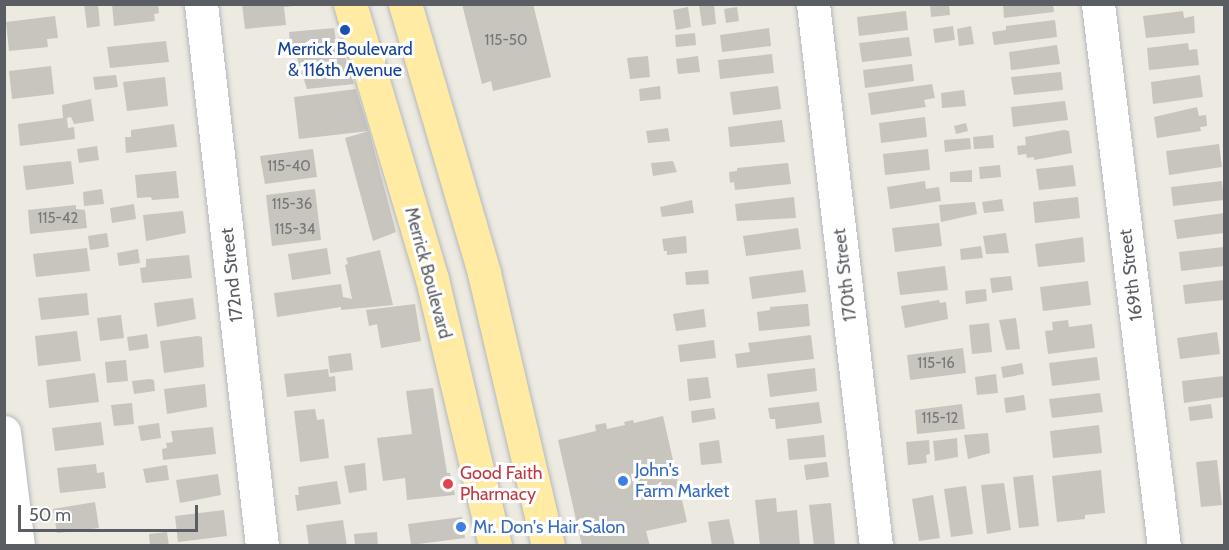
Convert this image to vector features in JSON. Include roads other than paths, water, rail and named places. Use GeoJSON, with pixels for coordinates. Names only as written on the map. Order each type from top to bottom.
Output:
{"type":"FeatureCollection","features":[{"type":"Feature","properties":{"kind":"main road","name":"Merrick Boulevard"},"geometry":{"type":"LineString","coordinates":[[350,4],[429,270],[495,546]]}},
{"type":"Feature","properties":{"kind":"main road"},"geometry":{"type":"LineString","coordinates":[[405,4],[477,252],[548,546]]}},
{"type":"Feature","properties":{"kind":"main road"},"geometry":{"type":"LineString","coordinates":[[429,270],[477,252]]}},
{"type":"Feature","properties":{"kind":"street","name":"172nd Street"},"geometry":{"type":"LineString","coordinates":[[201,4],[262,546]]}},
{"type":"Feature","properties":{"kind":"street","name":"170th Street"},"geometry":{"type":"LineString","coordinates":[[813,4],[876,546]]}},
{"type":"Feature","properties":{"kind":"street","name":"169th Street"},"geometry":{"type":"LineString","coordinates":[[1098,4],[1164,546]]}},
{"type":"Feature","properties":{"kind":"street"},"geometry":{"type":"LineString","coordinates":[[4,432],[18,546]]}},
{"type":"Feature","properties":{"kind":"place","name":"Merrick Boulevard & 116th Avenue"},"geometry":{"type":"Point","coordinates":[345,30]}},
{"type":"Feature","properties":{"kind":"place","name":"John's Farm Market"},"geometry":{"type":"Point","coordinates":[623,481]}},
{"type":"Feature","properties":{"kind":"place","name":"Good Faith Pharmacy"},"geometry":{"type":"Point","coordinates":[448,484]}},
{"type":"Feature","properties":{"kind":"place","name":"Mr. Don's Hair Salon"},"geometry":{"type":"Point","coordinates":[461,527]}}]}
